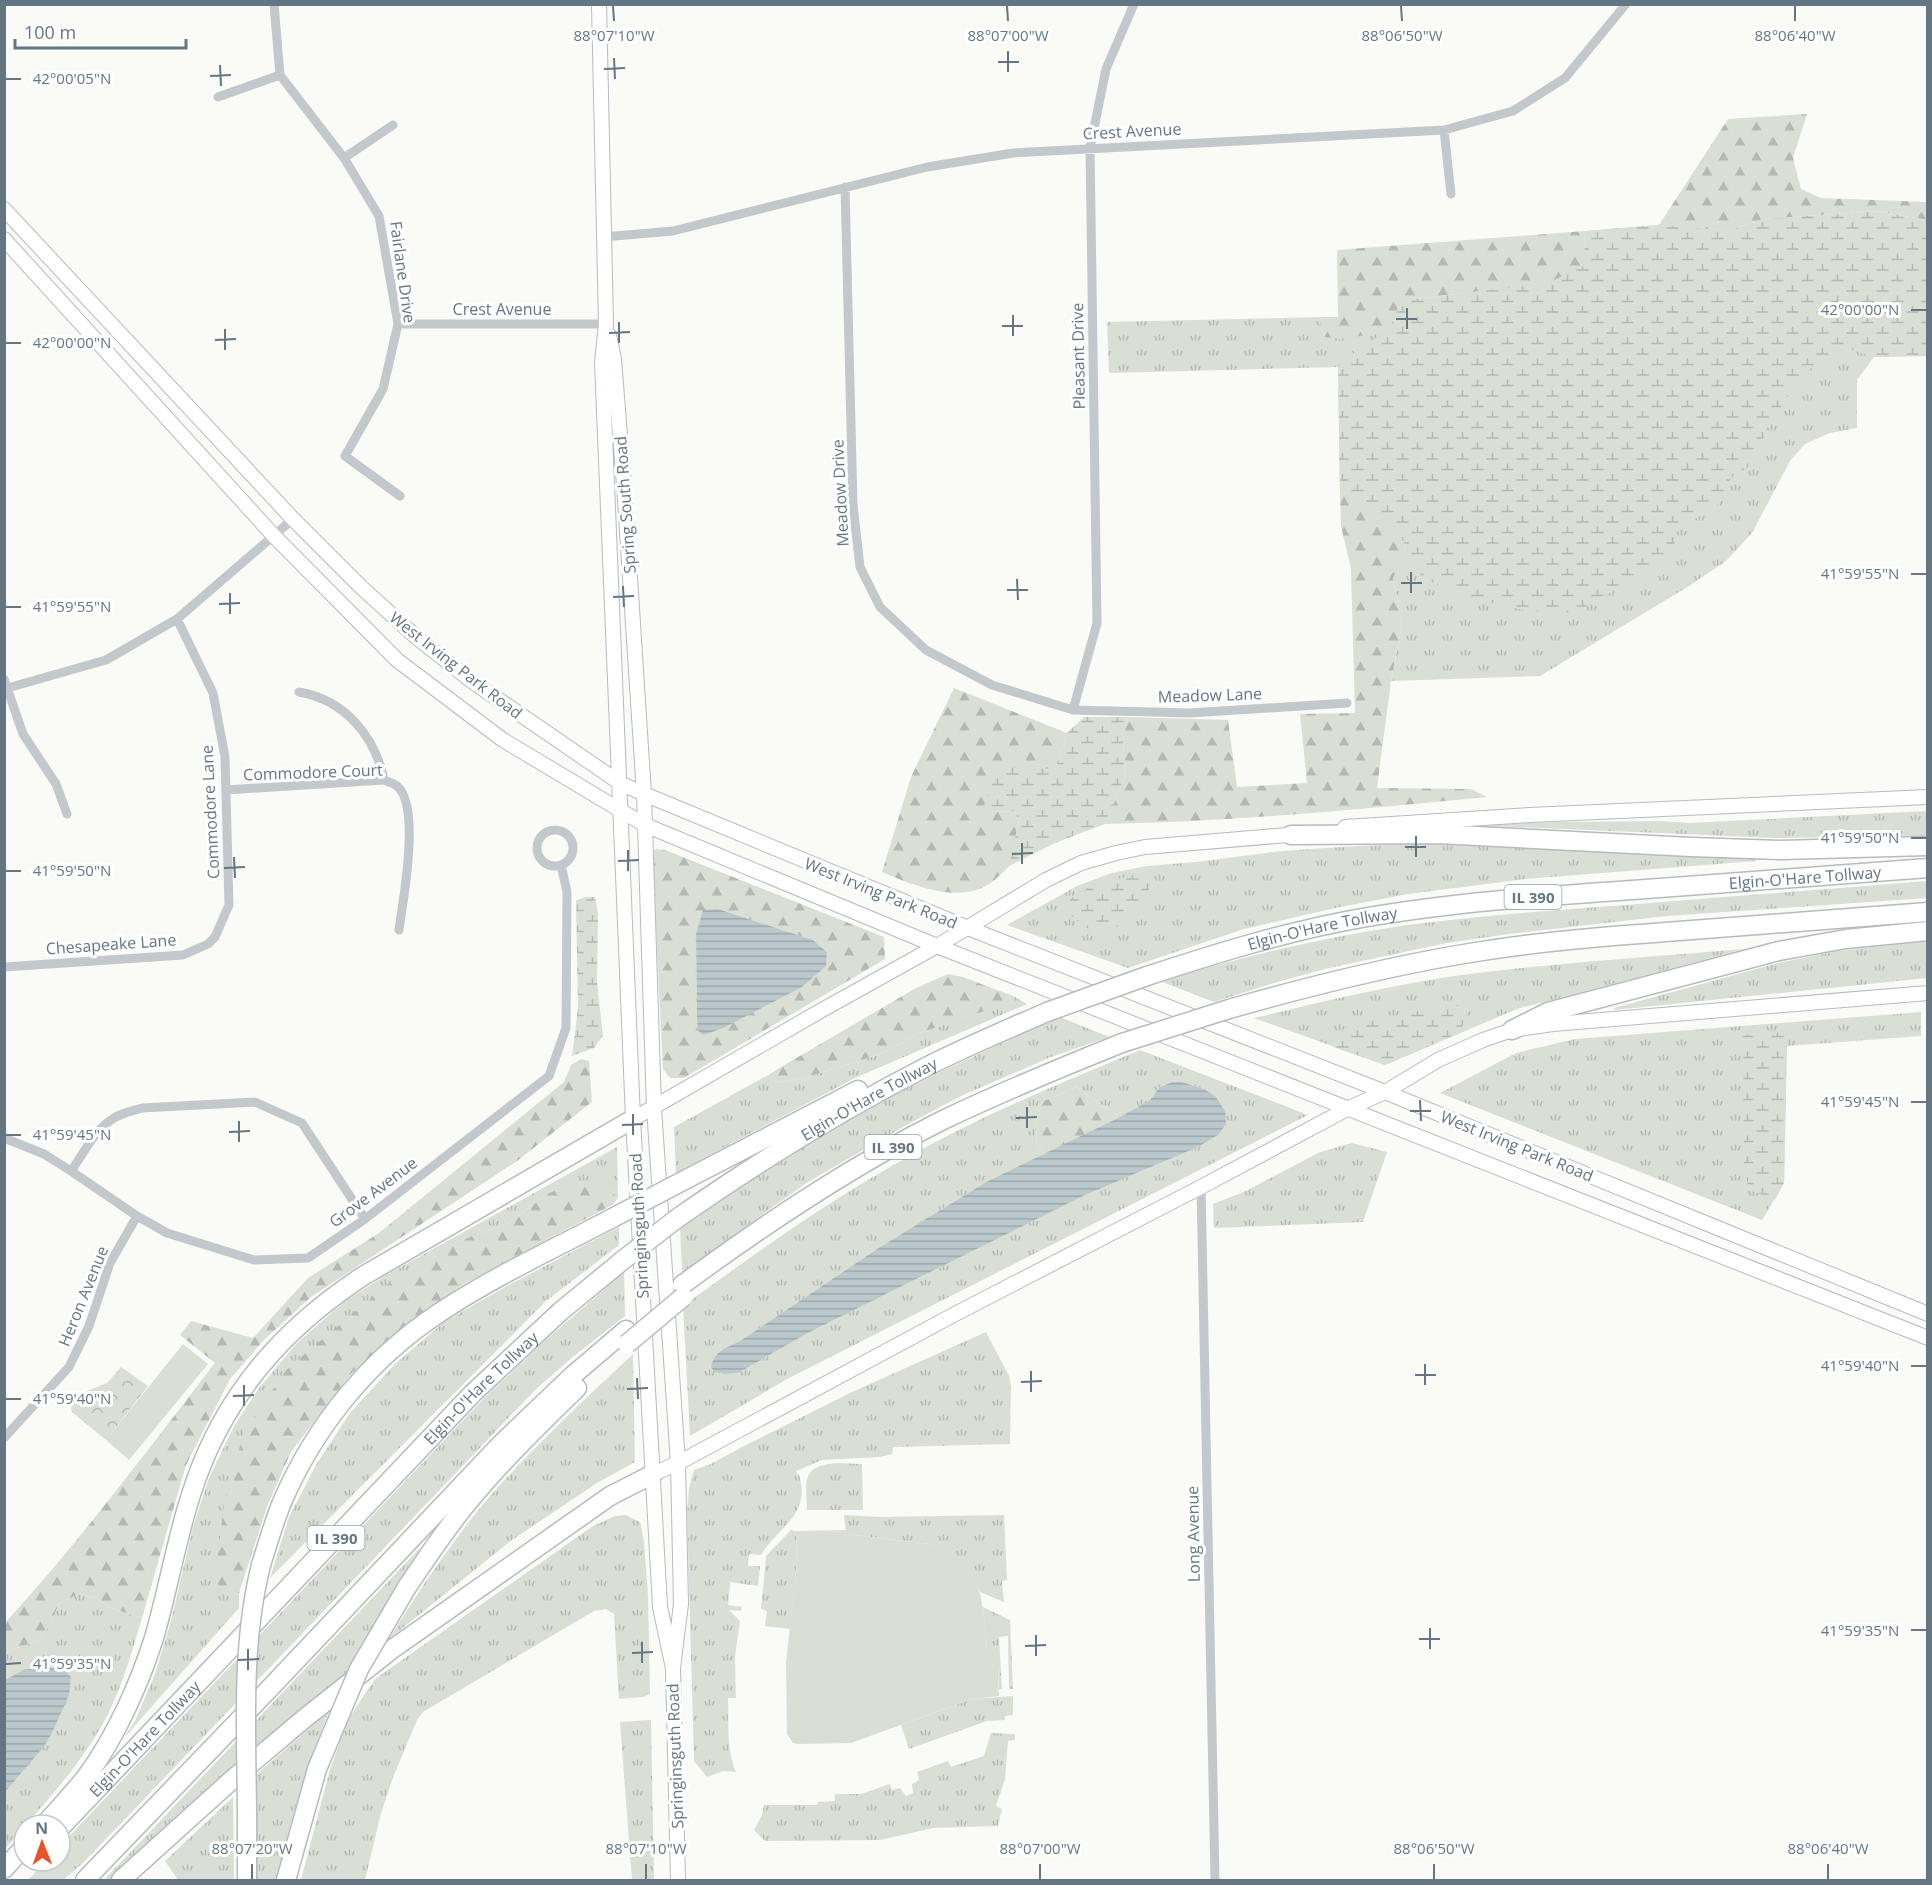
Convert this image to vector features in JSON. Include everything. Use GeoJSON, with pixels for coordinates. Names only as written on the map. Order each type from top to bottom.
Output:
{"type":"FeatureCollection","features":[{"type":"Feature","properties":{"kind":"highway"},"geometry":{"type":"LineString","coordinates":[[1292,835],[1438,834],[1780,850],[1928,846]]}},
{"type":"Feature","properties":{"kind":"highway","name":"Elgin-O'Hare Tollway"},"geometry":{"type":"LineString","coordinates":[[72,1815],[473,1393],[561,1311],[679,1217],[786,1146],[927,1066],[1047,1012],[1147,976],[1283,935],[1360,918],[1438,906],[1532,897],[1928,868]]}},
{"type":"Feature","properties":{"kind":"highway","name":"IL 390"},"geometry":{"type":"LineString","coordinates":[[85,1881],[501,1444],[572,1376],[626,1337],[735,1246],[817,1191],[888,1149],[1044,1075],[1122,1043],[1229,1009],[1391,968],[1477,952],[1635,935],[1928,912]]}},
{"type":"Feature","properties":{"kind":"highway"},"geometry":{"type":"LineString","coordinates":[[1512,1030],[1548,1012],[1779,951],[1846,939],[1928,931]]}},
{"type":"Feature","properties":{"kind":"highway"},"geometry":{"type":"LineString","coordinates":[[247,1881],[247,1654],[253,1598],[279,1510],[297,1471],[333,1413],[366,1375],[404,1339],[439,1312],[491,1281],[886,1077],[927,1066]]}},
{"type":"Feature","properties":{"kind":"highway"},"geometry":{"type":"LineString","coordinates":[[55,1813],[87,1776],[124,1711],[142,1672],[154,1638],[191,1496],[200,1470],[225,1418],[244,1387],[266,1358],[290,1333],[331,1297],[363,1276],[633,1119]]}},
{"type":"Feature","properties":{"kind":"highway"},"geometry":{"type":"LineString","coordinates":[[286,1881],[317,1769],[359,1669],[407,1587],[447,1529],[491,1476],[626,1337]]}},
{"type":"Feature","properties":{"kind":"highway"},"geometry":{"type":"LineString","coordinates":[[121,1881],[243,1770],[391,1650],[610,1496],[653,1474]]}},
{"type":"Feature","properties":{"kind":"main road","name":"Spring South Road"},"geometry":{"type":"LineString","coordinates":[[599,4],[606,324],[602,362],[620,783]]}},
{"type":"Feature","properties":{"kind":"main road","name":"West Irving Park Road"},"geometry":{"type":"LineString","coordinates":[[4,209],[293,519],[361,587],[416,637],[491,695],[620,783],[968,928],[1385,1092],[1928,1314]]}},
{"type":"Feature","properties":{"kind":"main road","name":"West Irving Park Road"},"geometry":{"type":"LineString","coordinates":[[4,239],[274,536],[396,660],[503,740],[621,812],[645,825],[937,946],[1928,1338]]}},
{"type":"Feature","properties":{"kind":"main road","name":"Spring South Road"},"geometry":{"type":"LineString","coordinates":[[606,324],[614,359],[644,794]]}},
{"type":"Feature","properties":{"kind":"main road","name":"Springinsguth Road"},"geometry":{"type":"LineString","coordinates":[[620,783],[633,1119],[660,1607],[672,1668],[678,1881]]}},
{"type":"Feature","properties":{"kind":"main road","name":"Springinsguth Road"},"geometry":{"type":"LineString","coordinates":[[644,794],[654,1108],[678,1463],[681,1604],[672,1668]]}},
{"type":"Feature","properties":{"kind":"main road"},"geometry":{"type":"LineString","coordinates":[[633,1119],[937,946],[1046,880],[1082,863],[1116,853],[1145,847],[1292,835],[1348,826],[1928,796]]}},
{"type":"Feature","properties":{"kind":"main road"},"geometry":{"type":"LineString","coordinates":[[653,1474],[678,1463],[957,1313],[1347,1109],[1385,1092],[1438,1060],[1482,1040],[1512,1030],[1565,1023],[1928,993]]}},
{"type":"Feature","properties":{"kind":"street"},"geometry":{"type":"LineString","coordinates":[[218,97],[280,75],[274,4]]}},
{"type":"Feature","properties":{"kind":"street","name":"Pleasant Drive"},"geometry":{"type":"LineString","coordinates":[[1073,710],[1097,624],[1090,148],[1106,69],[1134,4]]}},
{"type":"Feature","properties":{"kind":"street","name":"Crest Avenue"},"geometry":{"type":"LineString","coordinates":[[603,237],[673,231],[927,167],[1013,153],[1443,130],[1513,111],[1565,78],[1626,4]]}},
{"type":"Feature","properties":{"kind":"street","name":"Fairlane Drive"},"geometry":{"type":"LineString","coordinates":[[280,75],[344,158],[379,216],[398,324],[383,389],[345,456],[400,496]]}},
{"type":"Feature","properties":{"kind":"street"},"geometry":{"type":"LineString","coordinates":[[344,158],[393,125]]}},
{"type":"Feature","properties":{"kind":"street"},"geometry":{"type":"LineString","coordinates":[[1443,130],[1451,194]]}},
{"type":"Feature","properties":{"kind":"street","name":"Meadow Drive"},"geometry":{"type":"LineString","coordinates":[[845,187],[853,505],[860,567],[880,607],[926,650],[992,685],[1073,710]]}},
{"type":"Feature","properties":{"kind":"street","name":"Crest Avenue"},"geometry":{"type":"LineString","coordinates":[[398,324],[606,324]]}},
{"type":"Feature","properties":{"kind":"street"},"geometry":{"type":"LineString","coordinates":[[67,813],[56,784],[23,734],[5,686],[105,660],[177,619],[293,519]]}},
{"type":"Feature","properties":{"kind":"street","name":"Commodore Lane"},"geometry":{"type":"LineString","coordinates":[[177,619],[213,693],[225,757],[229,905],[215,937]]}},
{"type":"Feature","properties":{"kind":"street"},"geometry":{"type":"LineString","coordinates":[[299,692],[317,695],[341,710],[364,731],[380,760],[384,780]]}},
{"type":"Feature","properties":{"kind":"street","name":"Meadow Lane"},"geometry":{"type":"LineString","coordinates":[[1073,710],[1190,713],[1347,703]]}},
{"type":"Feature","properties":{"kind":"street","name":"Commodore Court"},"geometry":{"type":"LineString","coordinates":[[226,790],[384,780],[397,786],[405,797],[410,854],[399,930]]}},
{"type":"Feature","properties":{"kind":"street"},"geometry":{"type":"LineString","coordinates":[[560,830],[570,836],[573,841],[571,858],[561,865],[549,865],[537,851],[539,839],[548,831],[560,830]]}},
{"type":"Feature","properties":{"kind":"street","name":"Grove Avenue"},"geometry":{"type":"LineString","coordinates":[[4,1138],[44,1154],[137,1216],[167,1233],[254,1260],[308,1258],[365,1219],[549,1076],[566,1028],[567,892],[561,865]]}},
{"type":"Feature","properties":{"kind":"street","name":"Chesapeake Lane"},"geometry":{"type":"LineString","coordinates":[[4,967],[183,955],[208,944],[215,937]]}},
{"type":"Feature","properties":{"kind":"street"},"geometry":{"type":"LineString","coordinates":[[71,1171],[98,1132],[115,1117],[142,1108],[255,1102],[302,1124],[365,1219]]}},
{"type":"Feature","properties":{"kind":"street","name":"Long Avenue"},"geometry":{"type":"LineString","coordinates":[[1201,1187],[1215,1881]]}},
{"type":"Feature","properties":{"kind":"street","name":"Heron Avenue"},"geometry":{"type":"LineString","coordinates":[[4,1438],[69,1367],[89,1326],[110,1263],[137,1216]]}},
{"type":"Feature","properties":{"kind":"green space"},"geometry":{"type":"Polygon","coordinates":[[[1807,114],[1793,158],[1801,189],[1821,198],[1927,202],[1927,220],[1877,211],[1763,219],[1729,231],[1659,225],[1728,119],[1807,114]]]}},
{"type":"Feature","properties":{"kind":"green space"},"geometry":{"type":"Polygon","coordinates":[[[1877,211],[1927,220],[1927,356],[1874,357],[1846,348],[1825,358],[1802,375],[1768,426],[1754,463],[1731,478],[1717,506],[1678,529],[1671,558],[1574,613],[1528,611],[1460,596],[1422,577],[1395,526],[1361,497],[1340,492],[1338,367],[1363,345],[1388,332],[1398,308],[1414,299],[1548,283],[1584,266],[1585,231],[1659,225],[1729,231],[1763,219],[1877,211]]]}},
{"type":"Feature","properties":{"kind":"green space"},"geometry":{"type":"Polygon","coordinates":[[[1927,220],[1927,356],[1874,357],[1857,380],[1857,428],[1830,433],[1805,444],[1790,461],[1752,533],[1726,561],[1689,586],[1540,676],[1391,681],[1402,624],[1393,577],[1406,548],[1361,497],[1340,492],[1338,367],[1109,373],[1107,322],[1320,317],[1324,337],[1398,308],[1584,266],[1585,231],[1659,225],[1729,231],[1927,220]]]}},
{"type":"Feature","properties":{"kind":"green space"},"geometry":{"type":"Polygon","coordinates":[[[1585,231],[1584,266],[1548,283],[1414,299],[1398,308],[1388,332],[1340,339],[1324,337],[1320,317],[1338,317],[1337,250],[1585,231]]]}},
{"type":"Feature","properties":{"kind":"green space"},"geometry":{"type":"Polygon","coordinates":[[[1340,492],[1361,497],[1395,526],[1406,549],[1393,578],[1402,624],[1391,681],[1377,788],[1471,789],[1487,797],[1249,818],[1105,824],[1125,776],[1123,741],[1127,717],[1228,720],[1237,787],[1307,783],[1300,714],[1355,713],[1351,569],[1341,526],[1340,492]]]}},
{"type":"Feature","properties":{"kind":"green space"},"geometry":{"type":"Polygon","coordinates":[[[954,688],[1067,733],[1055,769],[993,812],[1014,811],[1019,820],[1009,866],[987,886],[958,893],[926,888],[882,872],[911,777],[954,688]]]}},
{"type":"Feature","properties":{"kind":"green space"},"geometry":{"type":"Polygon","coordinates":[[[1084,717],[1127,717],[1123,741],[1125,776],[1105,824],[1055,843],[1009,866],[1019,820],[1014,811],[993,812],[984,805],[999,767],[1055,769],[1067,733],[1084,717]]]}},
{"type":"Feature","properties":{"kind":"green space"},"geometry":{"type":"Polygon","coordinates":[[[1927,811],[1928,836],[1775,838],[1492,826],[1491,823],[1660,821],[1689,823],[1927,811]]]}},
{"type":"Feature","properties":{"kind":"green space"},"geometry":{"type":"Polygon","coordinates":[[[1443,843],[1756,858],[1756,861],[1525,879],[1408,894],[1244,929],[1128,968],[1007,925],[1077,886],[1112,873],[1147,866],[1282,851],[1443,843]]]}},
{"type":"Feature","properties":{"kind":"green space"},"geometry":{"type":"Polygon","coordinates":[[[655,849],[665,850],[884,937],[885,959],[684,1078],[670,1078],[663,1069],[652,855],[655,849]],[[718,909],[696,934],[698,1031],[827,952],[813,940],[718,909]]]}},
{"type":"Feature","properties":{"kind":"green space"},"geometry":{"type":"Polygon","coordinates":[[[1141,873],[1150,878],[1150,887],[1144,902],[1112,931],[1086,928],[1067,912],[1070,899],[1091,886],[1141,873]]]}},
{"type":"Feature","properties":{"kind":"green space"},"geometry":{"type":"Polygon","coordinates":[[[1927,881],[1927,898],[1667,916],[1447,943],[1329,968],[1214,1002],[1160,981],[1283,948],[1407,925],[1522,913],[1927,881]]]}},
{"type":"Feature","properties":{"kind":"green space"},"geometry":{"type":"Polygon","coordinates":[[[595,897],[598,914],[597,982],[603,1036],[594,1048],[572,1056],[578,1008],[576,900],[595,897]]]}},
{"type":"Feature","properties":{"kind":"green space"},"geometry":{"type":"Polygon","coordinates":[[[1927,941],[1927,978],[1614,1010],[1614,1008],[1778,963],[1838,951],[1927,941]]]}},
{"type":"Feature","properties":{"kind":"green space"},"geometry":{"type":"Polygon","coordinates":[[[1744,949],[1517,1009],[1385,1065],[1254,1018],[1379,989],[1454,976],[1563,964],[1744,949]]]}},
{"type":"Feature","properties":{"kind":"green space"},"geometry":{"type":"Polygon","coordinates":[[[948,974],[963,977],[1013,996],[1014,1001],[917,1034],[881,1054],[801,1079],[777,1082],[770,1080],[770,1074],[776,1070],[916,988],[948,974]]]}},
{"type":"Feature","properties":{"kind":"green space"},"geometry":{"type":"Polygon","coordinates":[[[1013,996],[1027,1004],[855,1078],[676,1173],[674,1127],[770,1074],[770,1080],[777,1082],[801,1079],[881,1054],[917,1034],[1013,1001],[1013,996]]]}},
{"type":"Feature","properties":{"kind":"green space"},"geometry":{"type":"Polygon","coordinates":[[[1453,1003],[1468,1010],[1460,1033],[1385,1065],[1333,1047],[1345,1027],[1453,1003]]]}},
{"type":"Feature","properties":{"kind":"green space"},"geometry":{"type":"Polygon","coordinates":[[[1921,1012],[1921,1036],[1787,1046],[1784,1183],[1762,1220],[1440,1093],[1516,1053],[1575,1039],[1921,1012]]]}},
{"type":"Feature","properties":{"kind":"green space"},"geometry":{"type":"Polygon","coordinates":[[[1060,1017],[1109,1037],[1051,1057],[961,1096],[910,1123],[808,1182],[682,1272],[680,1228],[742,1186],[806,1144],[875,1105],[1060,1017]]]}},
{"type":"Feature","properties":{"kind":"green space"},"geometry":{"type":"Polygon","coordinates":[[[1787,1032],[1784,1183],[1775,1200],[1749,1190],[1744,1164],[1743,1035],[1787,1032]]]}},
{"type":"Feature","properties":{"kind":"green space"},"geometry":{"type":"Polygon","coordinates":[[[1140,1050],[1308,1115],[789,1378],[690,1436],[683,1306],[793,1228],[850,1191],[936,1142],[993,1113],[1140,1050]],[[1172,1082],[1160,1087],[1150,1100],[1120,1117],[1076,1087],[1044,1101],[1035,1111],[1037,1146],[1045,1154],[986,1182],[877,1249],[740,1341],[720,1351],[725,1374],[738,1373],[808,1333],[1083,1196],[1198,1147],[1218,1135],[1204,1089],[1182,1082],[1172,1082]]]}},
{"type":"Feature","properties":{"kind":"green space"},"geometry":{"type":"Polygon","coordinates":[[[581,1059],[589,1061],[592,1102],[517,1161],[311,1297],[263,1341],[230,1379],[186,1465],[142,1618],[111,1608],[96,1598],[79,1594],[59,1603],[51,1624],[37,1641],[5,1652],[5,1623],[86,1528],[215,1363],[180,1335],[191,1321],[253,1338],[308,1278],[379,1233],[564,1082],[571,1065],[581,1059]]]}},
{"type":"Feature","properties":{"kind":"green space"},"geometry":{"type":"Polygon","coordinates":[[[1076,1087],[1120,1117],[1045,1154],[1037,1146],[1035,1111],[1044,1101],[1076,1087]]]}},
{"type":"Feature","properties":{"kind":"green space"},"geometry":{"type":"Polygon","coordinates":[[[1352,1143],[1387,1152],[1363,1222],[1214,1228],[1213,1204],[1246,1191],[1320,1152],[1352,1143]]]}},
{"type":"Feature","properties":{"kind":"green space"},"geometry":{"type":"Polygon","coordinates":[[[617,1147],[618,1198],[609,1188],[547,1194],[507,1224],[454,1243],[286,1370],[226,1593],[239,1593],[239,1608],[123,1739],[135,1721],[155,1674],[171,1621],[193,1527],[209,1478],[233,1428],[259,1388],[296,1344],[345,1301],[386,1275],[617,1147]]]}},
{"type":"Feature","properties":{"kind":"green space"},"geometry":{"type":"Polygon","coordinates":[[[595,1180],[609,1188],[618,1198],[612,1205],[466,1283],[407,1323],[351,1374],[291,1452],[268,1504],[239,1593],[226,1593],[215,1581],[224,1503],[243,1435],[286,1370],[387,1285],[454,1243],[507,1224],[547,1194],[571,1184],[595,1180]]]}},
{"type":"Feature","properties":{"kind":"green space"},"geometry":{"type":"Polygon","coordinates":[[[619,1227],[619,1245],[546,1301],[270,1578],[289,1517],[316,1465],[350,1413],[395,1364],[444,1322],[619,1227]]]}},
{"type":"Feature","properties":{"kind":"green space"},"geometry":{"type":"Polygon","coordinates":[[[624,1272],[625,1316],[536,1389],[72,1872],[72,1833],[484,1398],[539,1346],[624,1272]]]}},
{"type":"Feature","properties":{"kind":"green space"},"geometry":{"type":"Polygon","coordinates":[[[986,1332],[1009,1376],[1011,1386],[1010,1444],[893,1447],[892,1454],[880,1457],[822,1460],[796,1471],[797,1475],[799,1474],[802,1489],[797,1511],[761,1555],[749,1554],[748,1566],[760,1566],[758,1586],[730,1582],[728,1605],[742,1607],[741,1611],[729,1610],[740,1621],[735,1656],[736,1698],[728,1698],[729,1745],[736,1772],[723,1771],[707,1777],[694,1761],[687,1513],[689,1489],[694,1470],[711,1464],[852,1392],[986,1332]]]}},
{"type":"Feature","properties":{"kind":"green space"},"geometry":{"type":"Polygon","coordinates":[[[183,1344],[208,1364],[129,1460],[106,1440],[183,1344]]]}},
{"type":"Feature","properties":{"kind":"green space"},"geometry":{"type":"Polygon","coordinates":[[[633,1354],[635,1462],[597,1483],[512,1540],[389,1639],[441,1560],[484,1504],[548,1435],[633,1354]]]}},
{"type":"Feature","properties":{"kind":"green space"},"geometry":{"type":"Polygon","coordinates":[[[121,1367],[148,1386],[106,1440],[72,1412],[70,1403],[77,1395],[107,1383],[121,1367]]]}},
{"type":"Feature","properties":{"kind":"green space"},"geometry":{"type":"Polygon","coordinates":[[[837,1463],[862,1464],[863,1510],[807,1510],[806,1490],[811,1471],[817,1467],[837,1463]]]}},
{"type":"Feature","properties":{"kind":"green space"},"geometry":{"type":"Polygon","coordinates":[[[626,1515],[640,1522],[644,1542],[648,1596],[650,1694],[643,1697],[619,1699],[614,1614],[606,1609],[594,1611],[423,1712],[417,1720],[394,1775],[381,1813],[365,1880],[301,1880],[329,1773],[347,1721],[375,1679],[593,1526],[615,1516],[626,1515]]]}},
{"type":"Feature","properties":{"kind":"green space"},"geometry":{"type":"Polygon","coordinates":[[[844,1515],[880,1517],[1004,1515],[1007,1580],[1002,1581],[1004,1602],[980,1592],[966,1569],[946,1551],[930,1544],[846,1534],[844,1515]]]}},
{"type":"Feature","properties":{"kind":"green space"},"geometry":{"type":"Polygon","coordinates":[[[791,1530],[795,1531],[798,1551],[790,1629],[765,1626],[767,1611],[761,1609],[766,1556],[791,1530]]]}},
{"type":"Feature","properties":{"kind":"green space"},"geometry":{"type":"Polygon","coordinates":[[[845,1530],[846,1534],[930,1544],[948,1551],[961,1561],[977,1585],[981,1599],[987,1648],[998,1661],[999,1696],[972,1699],[851,1743],[793,1743],[787,1734],[786,1663],[798,1551],[795,1531],[845,1530]]]}},
{"type":"Feature","properties":{"kind":"green space"},"geometry":{"type":"Polygon","coordinates":[[[420,1548],[398,1582],[346,1675],[201,1796],[110,1880],[104,1880],[420,1548]]]}},
{"type":"Feature","properties":{"kind":"green space"},"geometry":{"type":"Polygon","coordinates":[[[79,1594],[96,1598],[111,1608],[142,1618],[117,1694],[96,1736],[36,1813],[12,1813],[12,1841],[5,1849],[5,1792],[52,1733],[63,1708],[23,1670],[5,1680],[5,1652],[37,1641],[51,1624],[59,1603],[79,1594]]]}},
{"type":"Feature","properties":{"kind":"green space"},"geometry":{"type":"Polygon","coordinates":[[[983,1607],[1010,1620],[1013,1689],[1009,1689],[1008,1636],[999,1637],[1002,1689],[999,1689],[997,1663],[987,1648],[983,1607]]]}},
{"type":"Feature","properties":{"kind":"green space"},"geometry":{"type":"Polygon","coordinates":[[[1013,1696],[1013,1715],[1005,1716],[1005,1720],[987,1721],[909,1749],[901,1725],[972,1699],[1013,1696]]]}},
{"type":"Feature","properties":{"kind":"green space"},"geometry":{"type":"Polygon","coordinates":[[[329,1711],[300,1794],[277,1880],[256,1880],[256,1775],[329,1711]]]}},
{"type":"Feature","properties":{"kind":"green space"},"geometry":{"type":"Polygon","coordinates":[[[651,1720],[654,1880],[632,1880],[620,1722],[651,1720]]]}},
{"type":"Feature","properties":{"kind":"green space"},"geometry":{"type":"Polygon","coordinates":[[[991,1733],[1015,1734],[1015,1740],[1008,1741],[1005,1779],[996,1806],[1002,1809],[998,1826],[933,1828],[880,1840],[765,1841],[754,1830],[762,1815],[764,1805],[817,1805],[818,1802],[835,1801],[835,1794],[861,1794],[890,1784],[892,1790],[900,1788],[906,1796],[913,1793],[912,1784],[919,1780],[917,1772],[948,1761],[951,1767],[984,1756],[991,1733]]]}},
{"type":"Feature","properties":{"kind":"green space"},"geometry":{"type":"Polygon","coordinates":[[[233,1797],[234,1880],[178,1880],[165,1861],[233,1797]]]}},
{"type":"Feature","properties":{"kind":"green space"},"geometry":{"type":"Polygon","coordinates":[[[35,1873],[71,1873],[63,1880],[28,1880],[35,1873]]]}},
{"type":"Feature","properties":{"kind":"shaded area"},"geometry":{"type":"Polygon","coordinates":[[[718,909],[813,940],[827,952],[826,966],[802,987],[723,1028],[704,1035],[698,1031],[697,1020],[696,934],[703,910],[718,909]]]}},
{"type":"Feature","properties":{"kind":"shaded area"},"geometry":{"type":"Polygon","coordinates":[[[1172,1082],[1182,1082],[1204,1089],[1215,1096],[1225,1111],[1226,1124],[1218,1135],[1198,1147],[1083,1196],[808,1333],[738,1373],[715,1372],[711,1367],[715,1357],[722,1350],[740,1341],[877,1249],[986,1182],[1120,1117],[1150,1100],[1160,1087],[1172,1082]]]}},
{"type":"Feature","properties":{"kind":"shaded area"},"geometry":{"type":"Polygon","coordinates":[[[54,1668],[67,1673],[71,1677],[69,1695],[45,1745],[5,1792],[5,1680],[23,1670],[54,1668]]]}}]}
